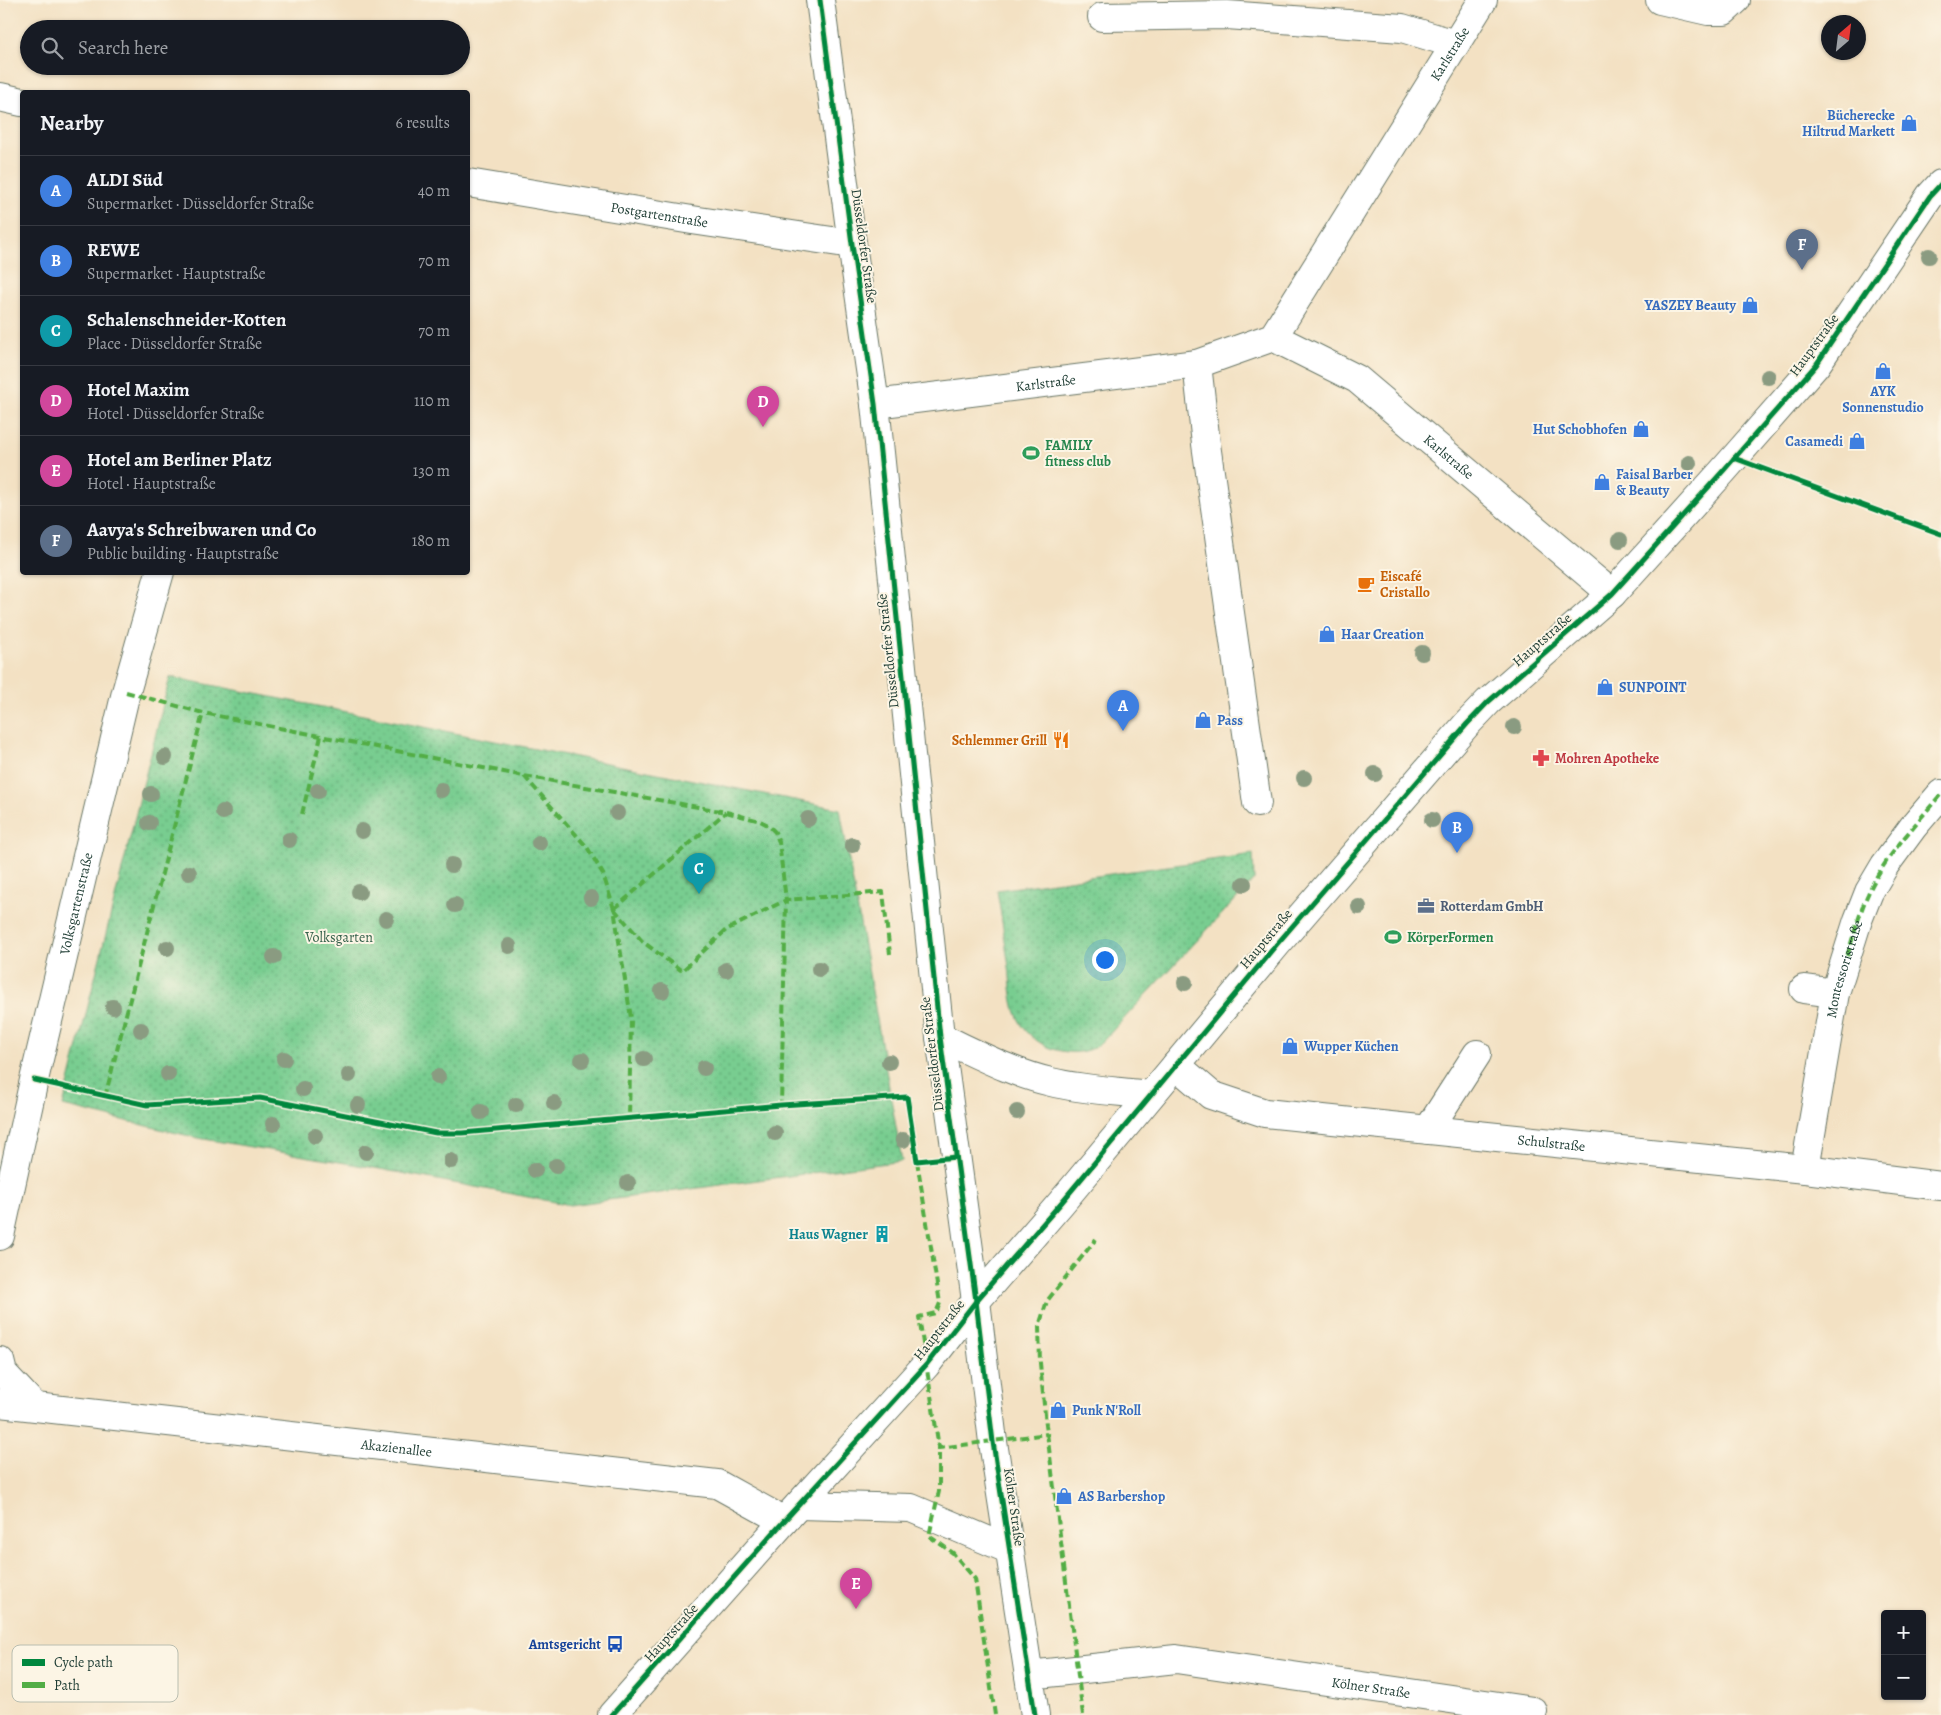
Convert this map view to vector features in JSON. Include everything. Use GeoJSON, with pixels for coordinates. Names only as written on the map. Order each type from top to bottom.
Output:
{"type":"FeatureCollection","features":[{"type":"Feature","properties":{"kind":"street","name":"Düsseldorfer Straße"},"geometry":{"type":"LineString","coordinates":[[820,0],[875,404],[940,1037],[976,1301]]}},
{"type":"Feature","properties":{"kind":"street","name":"Karlstraße"},"geometry":{"type":"LineString","coordinates":[[875,404],[1197,364],[1273,337],[1483,0]]}},
{"type":"Feature","properties":{"kind":"street"},"geometry":{"type":"LineString","coordinates":[[1660,0],[1708,11],[1724,11],[1736,0]]}},
{"type":"Feature","properties":{"kind":"street"},"geometry":{"type":"LineString","coordinates":[[1102,17],[1228,8],[1402,28],[1455,44]]}},
{"type":"Feature","properties":{"kind":"street"},"geometry":{"type":"LineString","coordinates":[[0,97],[20,102]]}},
{"type":"Feature","properties":{"kind":"street","name":"Postgartenstraße"},"geometry":{"type":"LineString","coordinates":[[470,183],[852,244]]}},
{"type":"Feature","properties":{"kind":"street","name":"Hauptstraße"},"geometry":{"type":"LineString","coordinates":[[612,1715],[791,1513],[926,1366],[976,1301],[1061,1203],[1319,893],[1467,724],[1488,702],[1612,594],[1816,365],[1930,196],[1941,184]]}},
{"type":"Feature","properties":{"kind":"street","name":"Karlstraße"},"geometry":{"type":"LineString","coordinates":[[1273,337],[1357,379],[1612,594]]}},
{"type":"Feature","properties":{"kind":"street"},"geometry":{"type":"LineString","coordinates":[[1197,364],[1206,444],[1257,802]]}},
{"type":"Feature","properties":{"kind":"street","name":"Volksgartenstraße"},"geometry":{"type":"LineString","coordinates":[[0,1236],[36,1070],[124,702],[159,575]]}},
{"type":"Feature","properties":{"kind":"street","name":"Montessoristraße"},"geometry":{"type":"LineString","coordinates":[[1804,1169],[1836,993],[1869,892],[1885,865],[1913,827],[1941,794]]}},
{"type":"Feature","properties":{"kind":"street"},"geometry":{"type":"LineString","coordinates":[[1804,989],[1836,993]]}},
{"type":"Feature","properties":{"kind":"street"},"geometry":{"type":"LineString","coordinates":[[940,1037],[1011,1069],[1051,1082],[1082,1088],[1150,1095]]}},
{"type":"Feature","properties":{"kind":"street"},"geometry":{"type":"LineString","coordinates":[[1428,1130],[1477,1054]]}},
{"type":"Feature","properties":{"kind":"street","name":"Schulstraße"},"geometry":{"type":"LineString","coordinates":[[1176,1065],[1210,1095],[1265,1114],[1804,1169],[1941,1186]]}},
{"type":"Feature","properties":{"kind":"street","name":"Kölner Straße"},"geometry":{"type":"LineString","coordinates":[[976,1301],[1008,1549],[1035,1715]]}},
{"type":"Feature","properties":{"kind":"street"},"geometry":{"type":"LineString","coordinates":[[0,1361],[3,1372],[34,1406]]}},
{"type":"Feature","properties":{"kind":"street","name":"Akazienallee"},"geometry":{"type":"LineString","coordinates":[[0,1403],[717,1484],[791,1513]]}},
{"type":"Feature","properties":{"kind":"street"},"geometry":{"type":"LineString","coordinates":[[791,1513],[911,1508],[1008,1549]]}},
{"type":"Feature","properties":{"kind":"street","name":"Kölner Straße"},"geometry":{"type":"LineString","coordinates":[[1030,1675],[1176,1659],[1533,1711]]}},
{"type":"Feature","properties":{"kind":"green space","name":"Volksgarten"},"geometry":{"type":"Polygon","coordinates":[[[170,677],[840,809],[902,1161],[570,1205],[369,1167],[198,1138],[63,1106],[170,677]]]}},
{"type":"Feature","properties":{"kind":"green space"},"geometry":{"type":"Polygon","coordinates":[[[1253,854],[1254,880],[1101,1043],[1082,1052],[1061,1051],[1048,1047],[1037,1040],[1022,1026],[1016,1014],[1013,1001],[997,890],[1253,854]]]}},
{"type":"Feature","properties":{"kind":"marked path"},"geometry":{"type":"LineString","coordinates":[[126,692],[203,713],[524,776],[726,812],[768,825],[775,832],[779,842],[786,900],[781,1105]]}},
{"type":"Feature","properties":{"kind":"marked path"},"geometry":{"type":"LineString","coordinates":[[105,1097],[203,713]]}},
{"type":"Feature","properties":{"kind":"marked path"},"geometry":{"type":"LineString","coordinates":[[302,814],[321,736]]}},
{"type":"Feature","properties":{"kind":"marked path"},"geometry":{"type":"LineString","coordinates":[[524,776],[587,847],[603,874],[614,909],[631,1018],[629,1118]]}},
{"type":"Feature","properties":{"kind":"marked path"},"geometry":{"type":"LineString","coordinates":[[1847,956],[1862,909],[1874,881],[1901,842],[1941,794]]}},
{"type":"Feature","properties":{"kind":"marked path"},"geometry":{"type":"LineString","coordinates":[[614,909],[726,812]]}},
{"type":"Feature","properties":{"kind":"marked path"},"geometry":{"type":"LineString","coordinates":[[614,909],[643,942],[682,971],[726,930],[786,900],[883,892],[890,954]]}},
{"type":"Feature","properties":{"kind":"marked path"},"geometry":{"type":"LineString","coordinates":[[917,1161],[940,1303],[936,1313],[919,1317],[939,1448]]}},
{"type":"Feature","properties":{"kind":"marked path"},"geometry":{"type":"LineString","coordinates":[[1083,1715],[1046,1425],[1040,1363],[1039,1326],[1047,1301],[1096,1239]]}},
{"type":"Feature","properties":{"kind":"marked path"},"geometry":{"type":"LineString","coordinates":[[995,1715],[975,1579],[953,1553],[929,1536],[939,1491],[939,1448],[1047,1434]]}},
{"type":"Feature","properties":{"kind":"cycle path"},"geometry":{"type":"LineString","coordinates":[[820,0],[875,404],[940,1037],[993,1442],[1035,1715]]}},
{"type":"Feature","properties":{"kind":"cycle path"},"geometry":{"type":"LineString","coordinates":[[612,1715],[784,1521],[926,1365],[976,1301],[1061,1203],[1277,944],[1467,724],[1488,702],[1612,594],[1816,365],[1930,196],[1941,184]]}},
{"type":"Feature","properties":{"kind":"cycle path"},"geometry":{"type":"LineString","coordinates":[[1734,458],[1941,534]]}},
{"type":"Feature","properties":{"kind":"cycle path"},"geometry":{"type":"LineString","coordinates":[[34,1080],[147,1105],[260,1098],[436,1133],[462,1133],[781,1105],[907,1097],[917,1161],[956,1157]]}},
{"type":"Feature","properties":{"kind":"place","name":"Bücherecke Hiltrud Markett"},"geometry":{"type":"Point","coordinates":[1909,123]}},
{"type":"Feature","properties":{"kind":"place","name":"Aavya's Schreibwaren und Co"},"geometry":{"type":"Point","coordinates":[1802,270]}},
{"type":"Feature","properties":{"kind":"place","name":"YASZEY Beauty"},"geometry":{"type":"Point","coordinates":[1750,305]}},
{"type":"Feature","properties":{"kind":"place","name":"AYK Sonnenstudio"},"geometry":{"type":"Point","coordinates":[1883,371]}},
{"type":"Feature","properties":{"kind":"place","name":"Hotel Maxim"},"geometry":{"type":"Point","coordinates":[763,427]}},
{"type":"Feature","properties":{"kind":"place","name":"Hut Schobhofen"},"geometry":{"type":"Point","coordinates":[1641,429]}},
{"type":"Feature","properties":{"kind":"place","name":"Casamedi"},"geometry":{"type":"Point","coordinates":[1857,441]}},
{"type":"Feature","properties":{"kind":"place","name":"FAMILY fitness club"},"geometry":{"type":"Point","coordinates":[1031,453]}},
{"type":"Feature","properties":{"kind":"place","name":"Faisal Barber & Beauty"},"geometry":{"type":"Point","coordinates":[1602,482]}},
{"type":"Feature","properties":{"kind":"place","name":"Eiscafé Cristallo"},"geometry":{"type":"Point","coordinates":[1366,584]}},
{"type":"Feature","properties":{"kind":"place","name":"Haar Creation"},"geometry":{"type":"Point","coordinates":[1327,634]}},
{"type":"Feature","properties":{"kind":"place","name":"SUNPOINT"},"geometry":{"type":"Point","coordinates":[1605,687]}},
{"type":"Feature","properties":{"kind":"place","name":"Pass"},"geometry":{"type":"Point","coordinates":[1203,720]}},
{"type":"Feature","properties":{"kind":"place","name":"ALDI Süd"},"geometry":{"type":"Point","coordinates":[1123,731]}},
{"type":"Feature","properties":{"kind":"place","name":"Schlemmer Grill"},"geometry":{"type":"Point","coordinates":[1061,740]}},
{"type":"Feature","properties":{"kind":"place","name":"Mohren Apotheke"},"geometry":{"type":"Point","coordinates":[1541,758]}},
{"type":"Feature","properties":{"kind":"place","name":"REWE"},"geometry":{"type":"Point","coordinates":[1457,853]}},
{"type":"Feature","properties":{"kind":"place","name":"Schalenschneider-Kotten"},"geometry":{"type":"Point","coordinates":[699,894]}},
{"type":"Feature","properties":{"kind":"place","name":"Rotterdam GmbH"},"geometry":{"type":"Point","coordinates":[1426,906]}},
{"type":"Feature","properties":{"kind":"place","name":"KörperFormen"},"geometry":{"type":"Point","coordinates":[1393,937]}},
{"type":"Feature","properties":{"kind":"place","name":"Wupper Küchen"},"geometry":{"type":"Point","coordinates":[1290,1046]}},
{"type":"Feature","properties":{"kind":"place","name":"Haus Wagner"},"geometry":{"type":"Point","coordinates":[882,1234]}},
{"type":"Feature","properties":{"kind":"place","name":"Punk N'Roll"},"geometry":{"type":"Point","coordinates":[1058,1410]}},
{"type":"Feature","properties":{"kind":"place","name":"AS Barbershop"},"geometry":{"type":"Point","coordinates":[1064,1496]}},
{"type":"Feature","properties":{"kind":"place","name":"Hotel am Berliner Platz"},"geometry":{"type":"Point","coordinates":[856,1609]}},
{"type":"Feature","properties":{"kind":"place","name":"Amtsgericht"},"geometry":{"type":"Point","coordinates":[615,1644]}}]}
